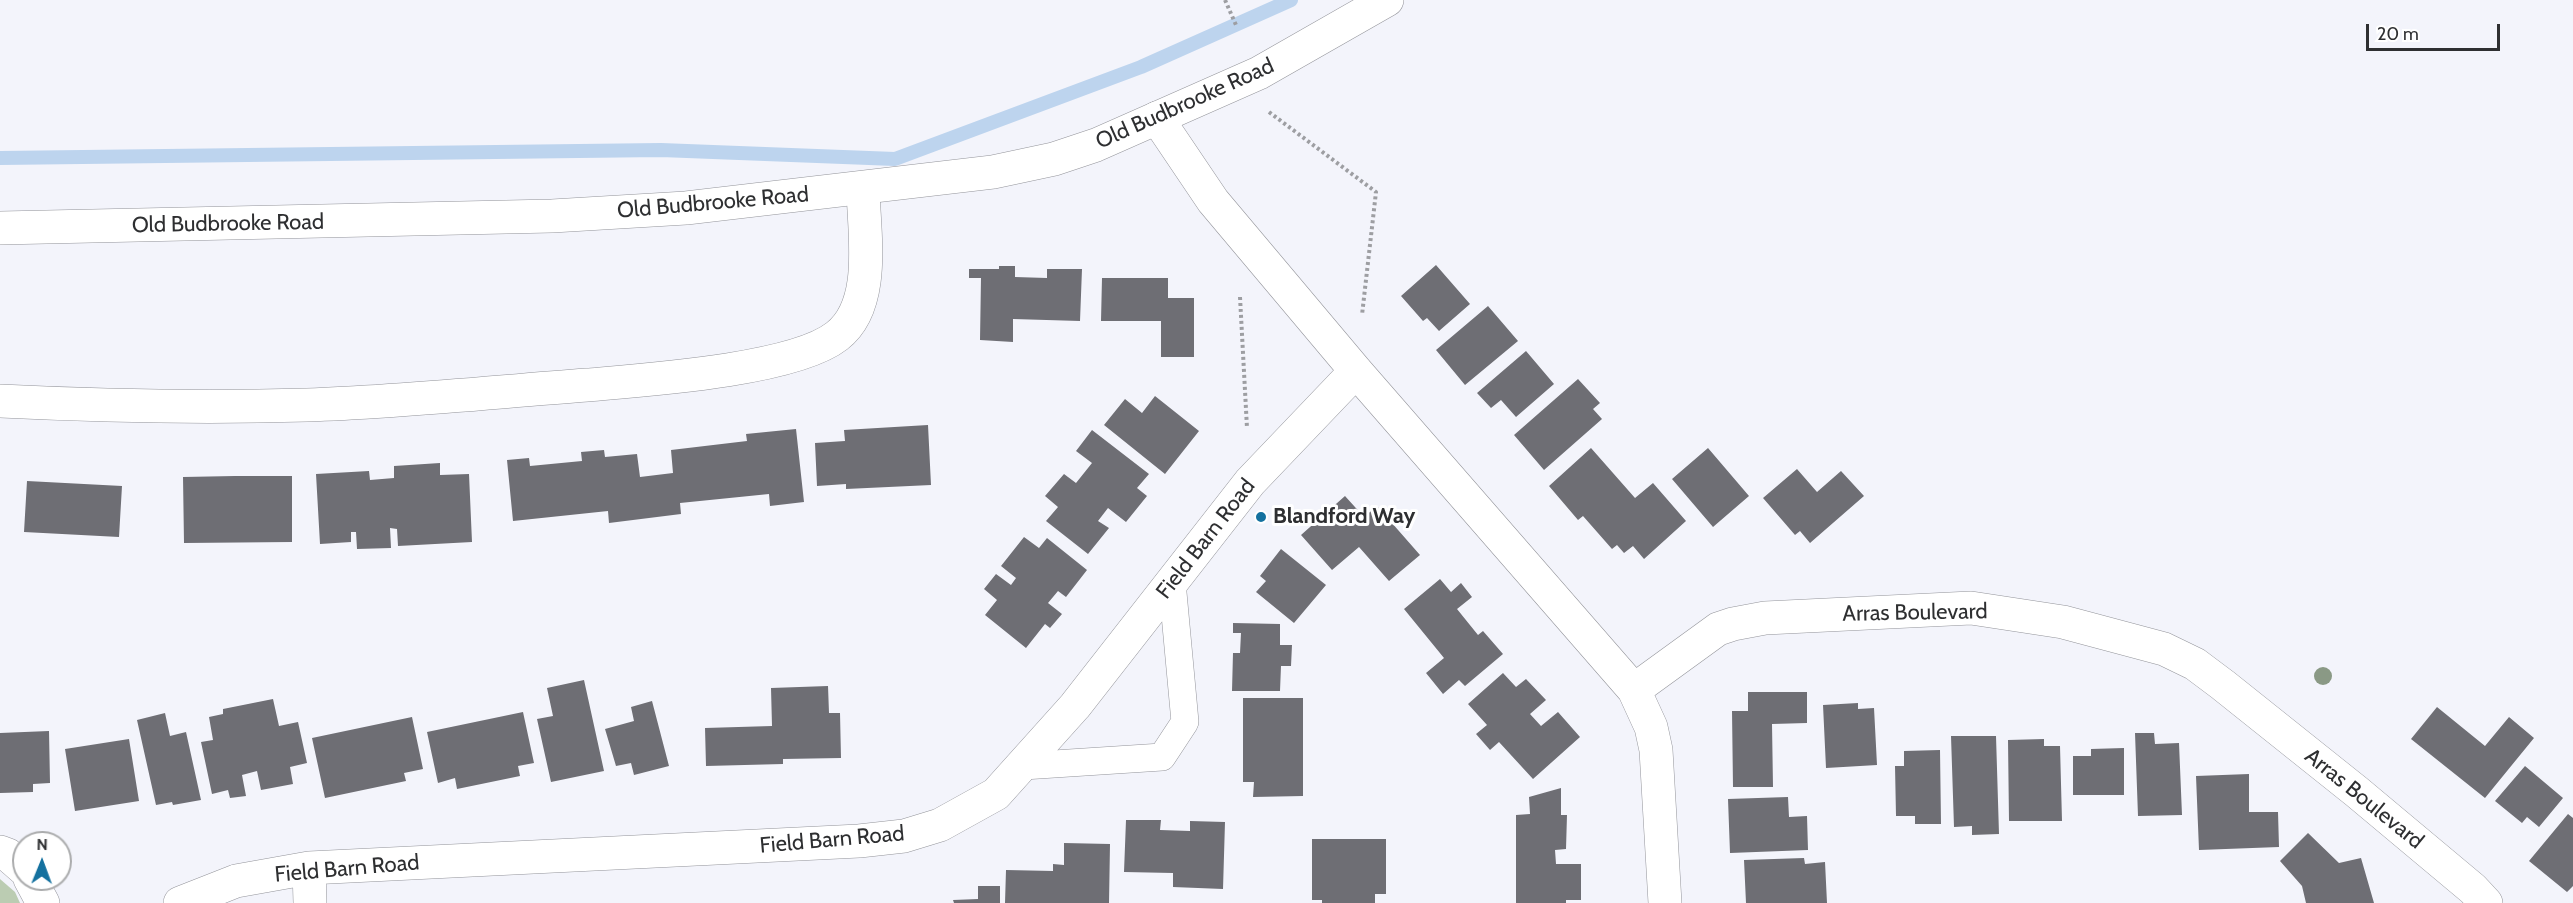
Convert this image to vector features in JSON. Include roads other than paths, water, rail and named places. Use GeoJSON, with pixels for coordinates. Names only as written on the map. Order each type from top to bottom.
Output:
{"type":"FeatureCollection","features":[{"type":"Feature","properties":{"kind":"street","name":"Old Budbrooke Road"},"geometry":{"type":"LineString","coordinates":[[0,228],[552,216],[686,208],[993,172],[1054,159],[1096,145],[1259,72],[1387,0]]}},
{"type":"Feature","properties":{"kind":"street"},"geometry":{"type":"LineString","coordinates":[[1157,118],[1213,201],[1356,370],[1634,690],[1651,727],[1656,750],[1665,903]]}},
{"type":"Feature","properties":{"kind":"street"},"geometry":{"type":"LineString","coordinates":[[0,401],[158,406],[308,405],[650,380],[787,358],[810,351],[838,336],[851,322],[858,309],[864,277],[863,189]]}},
{"type":"Feature","properties":{"kind":"street","name":"Field Barn Road"},"geometry":{"type":"LineString","coordinates":[[180,903],[236,881],[309,868],[859,841],[904,836],[940,825],[996,794],[1023,766],[1075,706],[1250,482],[1356,370]]}},
{"type":"Feature","properties":{"kind":"street","name":"Arras Boulevard"},"geometry":{"type":"LineString","coordinates":[[1634,690],[1718,629],[1765,618],[1971,608],[2063,622],[2164,649],[2195,664],[2357,792],[2473,889],[2486,903]]}},
{"type":"Feature","properties":{"kind":"street"},"geometry":{"type":"LineString","coordinates":[[309,868],[310,903]]}},
{"type":"Feature","properties":{"kind":"lane"},"geometry":{"type":"LineString","coordinates":[[1023,766],[1162,757],[1185,722],[1172,582]]}},
{"type":"Feature","properties":{"kind":"waterway"},"geometry":{"type":"LineString","coordinates":[[0,158],[661,150],[895,159],[1141,67],[1291,0]]}},
{"type":"Feature","properties":{"kind":"place","name":"Blandford Way"},"geometry":{"type":"Point","coordinates":[1261,517]}}]}
